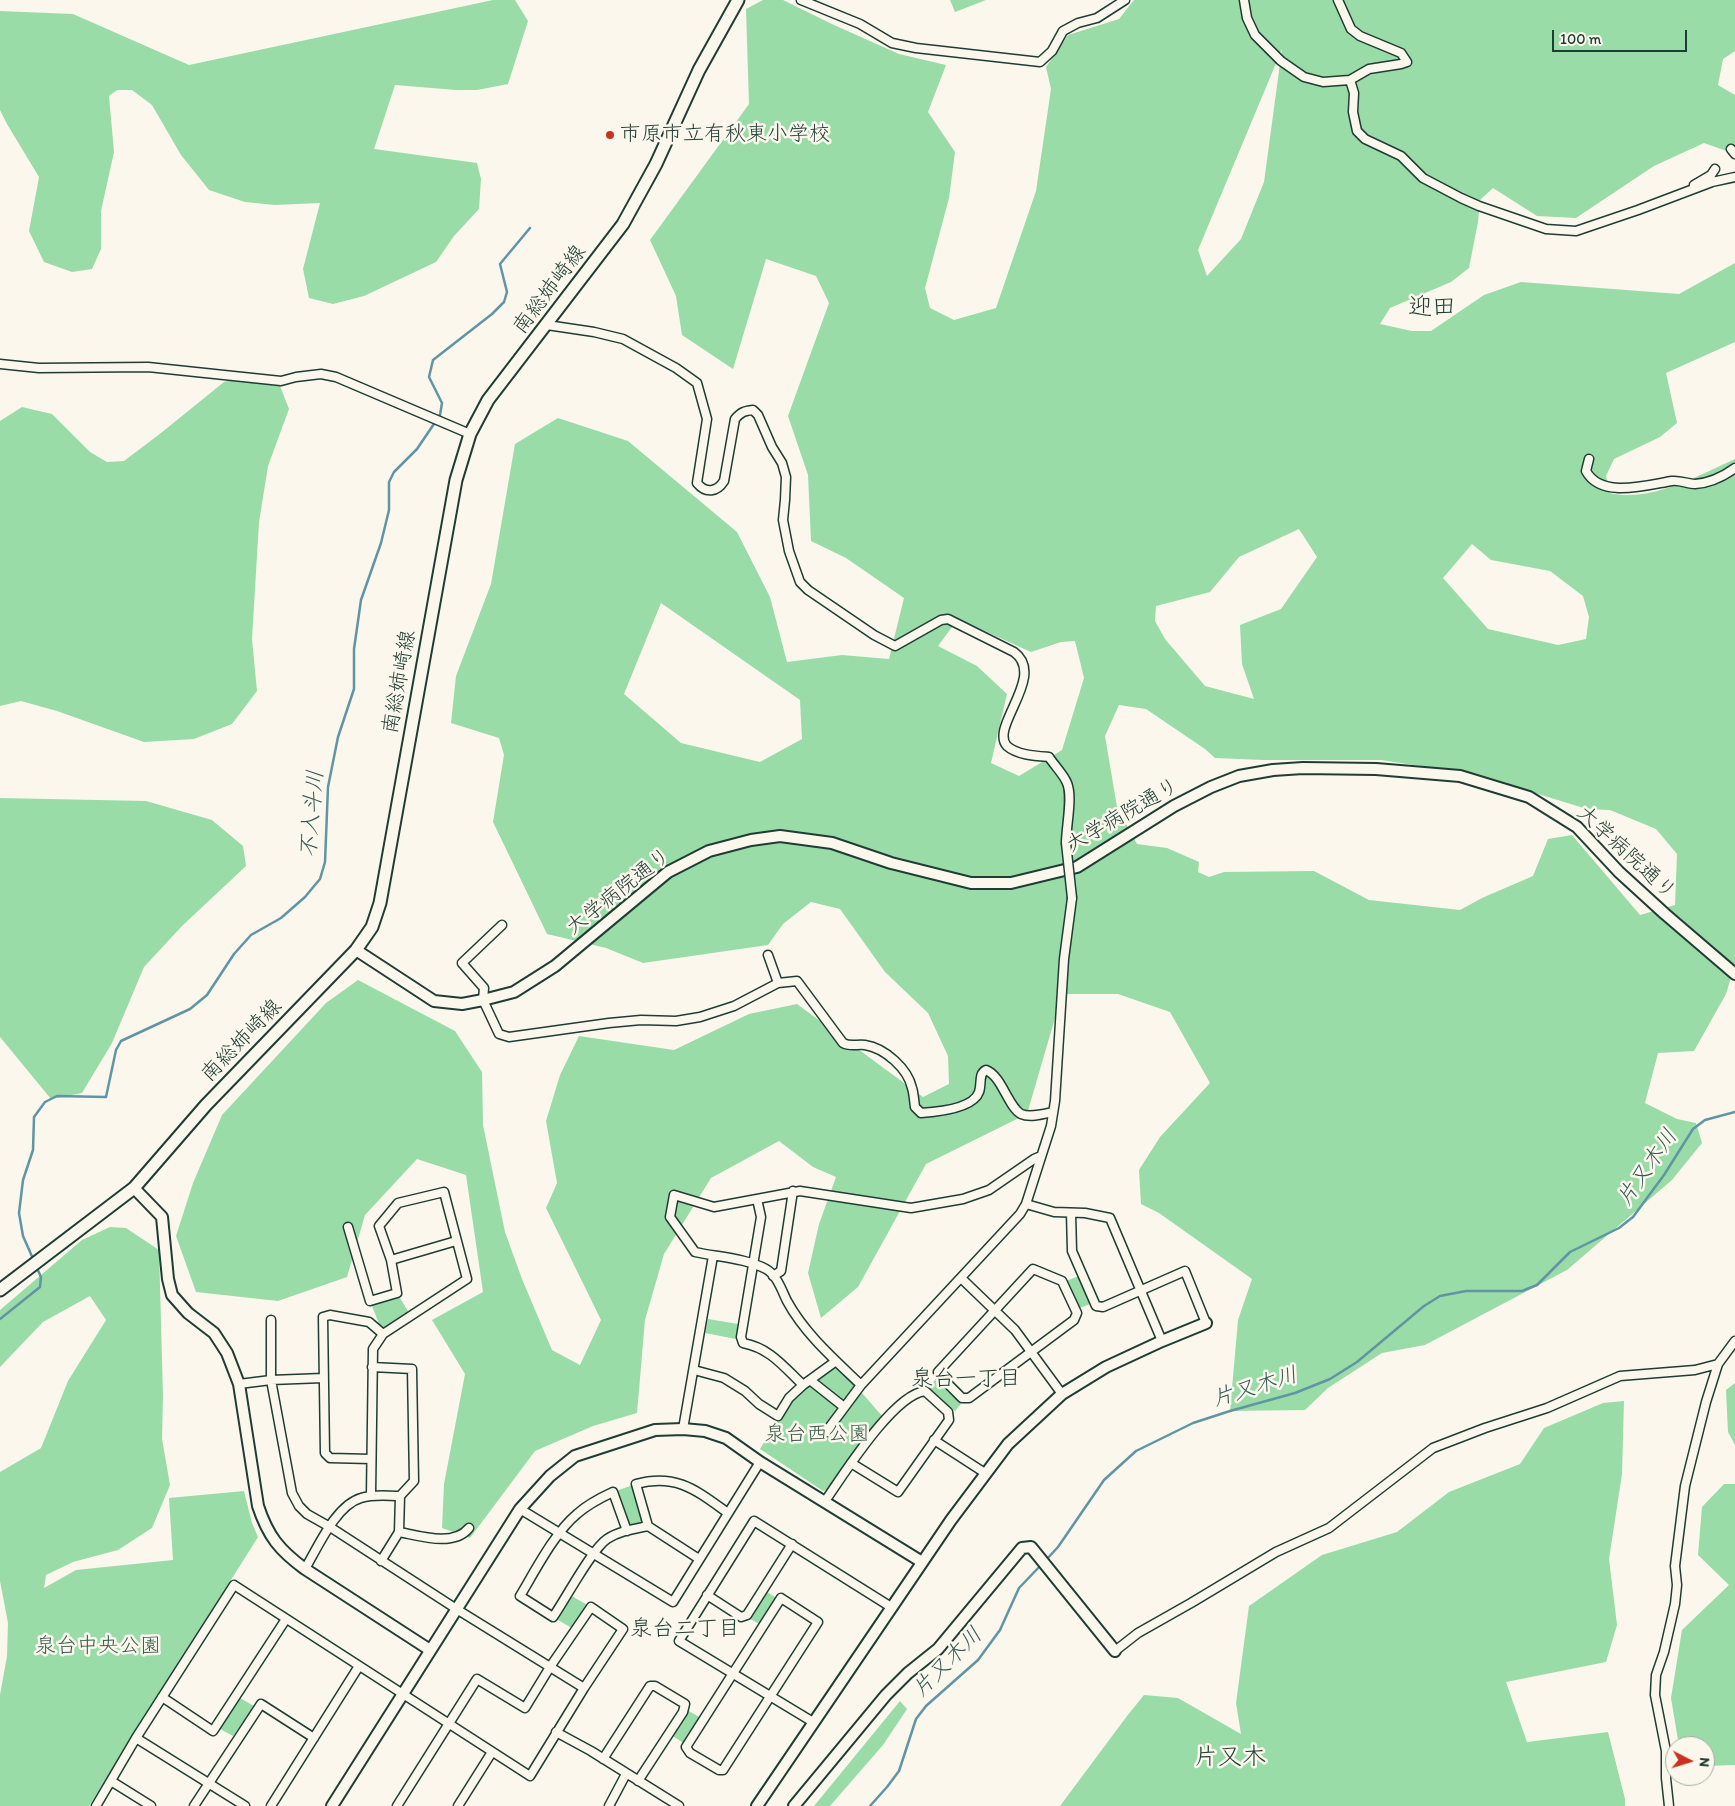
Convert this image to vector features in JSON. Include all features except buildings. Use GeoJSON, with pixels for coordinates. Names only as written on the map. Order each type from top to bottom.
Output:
{"type":"FeatureCollection","features":[{"type":"Feature","properties":{"kind":"main road","name":"南総姉崎線"},"geometry":{"type":"LineString","coordinates":[[0,1290],[134,1188],[206,1105],[356,950],[372,927],[380,903],[456,480],[470,434],[488,400],[623,224],[656,164],[700,70],[738,0]]}},
{"type":"Feature","properties":{"kind":"street"},"geometry":{"type":"LineString","coordinates":[[801,0],[860,24],[892,42],[916,48],[1040,62],[1052,51],[1063,31],[1078,23],[1097,18],[1125,0]]}},
{"type":"Feature","properties":{"kind":"street"},"geometry":{"type":"LineString","coordinates":[[1244,0],[1247,18],[1255,35],[1280,61],[1304,78],[1323,82],[1350,80],[1369,69],[1407,62],[1401,53],[1360,36],[1351,29],[1338,0]]}},
{"type":"Feature","properties":{"kind":"street"},"geometry":{"type":"LineString","coordinates":[[1350,80],[1354,94],[1353,112],[1357,131],[1365,139],[1400,156],[1423,178],[1461,198],[1546,229],[1576,231],[1712,182],[1735,176]]}},
{"type":"Feature","properties":{"kind":"street"},"geometry":{"type":"LineString","coordinates":[[1689,190],[1697,182],[1711,175],[1715,169]]}},
{"type":"Feature","properties":{"kind":"street"},"geometry":{"type":"LineString","coordinates":[[547,325],[594,332],[623,339],[676,368],[697,383],[707,419],[697,483],[702,489],[710,491],[716,490],[721,486],[724,481],[735,419],[741,412],[753,410],[758,415],[772,447],[782,463],[786,477],[782,520],[789,551],[800,582],[808,590],[874,635],[895,646],[941,620],[948,620],[1021,657],[1024,666],[1022,688],[1007,722],[1004,738],[1007,746],[1016,750],[1028,755],[1049,757],[1067,783],[1070,798],[1066,843],[1072,898],[1064,959],[1053,1112],[1051,1126],[1026,1204],[1020,1214],[861,1385],[826,1432]]}},
{"type":"Feature","properties":{"kind":"street"},"geometry":{"type":"LineString","coordinates":[[0,364],[39,368],[148,367],[281,381],[321,374],[350,382],[470,434]]}},
{"type":"Feature","properties":{"kind":"street"},"geometry":{"type":"LineString","coordinates":[[1589,459],[1586,471],[1588,475],[1596,483],[1609,488],[1651,486],[1679,480],[1695,484],[1719,478],[1735,468]]}},
{"type":"Feature","properties":{"kind":"street","name":"大学病院通り"},"geometry":{"type":"LineString","coordinates":[[356,950],[434,1001],[462,1004],[514,992],[555,966],[668,872],[709,851],[751,840],[780,836],[832,843],[891,863],[971,883],[1010,884],[1077,867],[1174,806],[1211,787],[1239,776],[1273,770],[1303,768],[1376,768],[1460,776],[1528,797],[1577,828],[1619,872],[1735,974]]}},
{"type":"Feature","properties":{"kind":"street"},"geometry":{"type":"LineString","coordinates":[[502,925],[462,963],[484,988],[483,1000],[499,1034],[509,1037],[640,1020],[676,1021],[700,1017],[734,1006],[778,983],[797,982],[843,1043],[851,1046],[869,1046],[889,1056],[904,1072],[912,1086],[915,1107],[921,1113],[956,1108],[970,1102],[979,1094],[981,1075],[986,1070],[993,1074],[1018,1112],[1029,1115],[1053,1112]]}},
{"type":"Feature","properties":{"kind":"street"},"geometry":{"type":"LineString","coordinates":[[768,955],[778,983]]}},
{"type":"Feature","properties":{"kind":"street"},"geometry":{"type":"LineString","coordinates":[[861,1385],[800,1322],[768,1270],[753,1263],[695,1252],[670,1216],[674,1195],[714,1207],[800,1190],[911,1208],[964,1200],[989,1190],[1034,1158],[1041,1156]]}},
{"type":"Feature","properties":{"kind":"street"},"geometry":{"type":"LineString","coordinates":[[134,1188],[162,1217],[168,1279],[172,1295],[188,1313],[214,1333],[227,1353],[239,1384],[258,1506],[264,1525],[272,1539],[286,1556],[430,1650]]}},
{"type":"Feature","properties":{"kind":"street"},"geometry":{"type":"LineString","coordinates":[[773,1276],[781,1270],[793,1191]]}},
{"type":"Feature","properties":{"kind":"street"},"geometry":{"type":"LineString","coordinates":[[348,1227],[370,1301],[397,1293],[392,1260],[379,1226],[398,1202],[444,1192],[467,1279],[383,1334],[373,1349],[370,1495]]}},
{"type":"Feature","properties":{"kind":"street"},"geometry":{"type":"LineString","coordinates":[[757,1199],[761,1217],[741,1337],[743,1343],[755,1345],[768,1352],[803,1385]]}},
{"type":"Feature","properties":{"kind":"street"},"geometry":{"type":"LineString","coordinates":[[1026,1204],[1054,1212],[1085,1213],[1110,1218],[1162,1341]]}},
{"type":"Feature","properties":{"kind":"street"},"geometry":{"type":"LineString","coordinates":[[756,1806],[922,1562],[985,1473],[1008,1444],[1062,1394],[1106,1367],[1206,1323],[1185,1271],[1103,1307],[1096,1306],[1072,1251],[1071,1213]]}},
{"type":"Feature","properties":{"kind":"street"},"geometry":{"type":"LineString","coordinates":[[392,1260],[456,1241]]}},
{"type":"Feature","properties":{"kind":"street"},"geometry":{"type":"LineString","coordinates":[[683,1429],[713,1256]]}},
{"type":"Feature","properties":{"kind":"street"},"geometry":{"type":"LineString","coordinates":[[1033,1269],[1062,1281],[1077,1313],[1074,1320],[1032,1351],[969,1398],[962,1398],[938,1372],[1033,1269]]}},
{"type":"Feature","properties":{"kind":"street"},"geometry":{"type":"LineString","coordinates":[[961,1278],[1015,1330],[1062,1394]]}},
{"type":"Feature","properties":{"kind":"street"},"geometry":{"type":"LineString","coordinates":[[371,1459],[330,1458],[325,1453],[323,1317],[330,1315],[369,1322],[383,1334]]}},
{"type":"Feature","properties":{"kind":"street"},"geometry":{"type":"LineString","coordinates":[[271,1320],[270,1380],[292,1493],[299,1506],[307,1514],[584,1688]]}},
{"type":"Feature","properties":{"kind":"street"},"geometry":{"type":"LineString","coordinates":[[1669,1806],[1666,1751],[1655,1695],[1656,1675],[1664,1652],[1675,1604],[1677,1584],[1675,1566],[1685,1486],[1706,1402],[1718,1364],[1735,1341]]}},
{"type":"Feature","properties":{"kind":"street"},"geometry":{"type":"LineString","coordinates":[[694,1370],[724,1378],[778,1416],[789,1398],[803,1385],[836,1361]]}},
{"type":"Feature","properties":{"kind":"street"},"geometry":{"type":"LineString","coordinates":[[794,1806],[886,1695],[908,1673],[938,1649],[1022,1548],[1031,1547],[1115,1651],[1138,1633],[1191,1604],[1276,1552],[1329,1528],[1377,1493],[1408,1465],[1433,1448],[1485,1428],[1547,1408],[1620,1376],[1695,1370],[1718,1364]]}},
{"type":"Feature","properties":{"kind":"street"},"geometry":{"type":"LineString","coordinates":[[372,1367],[412,1369],[414,1482],[400,1496],[399,1532],[381,1561]]}},
{"type":"Feature","properties":{"kind":"street"},"geometry":{"type":"LineString","coordinates":[[239,1384],[270,1380],[323,1378]]}},
{"type":"Feature","properties":{"kind":"street"},"geometry":{"type":"LineString","coordinates":[[810,1380],[844,1407]]}},
{"type":"Feature","properties":{"kind":"street"},"geometry":{"type":"LineString","coordinates":[[825,1501],[851,1463],[870,1436],[889,1415],[918,1392],[926,1391],[948,1412],[949,1420],[898,1492],[851,1463]]}},
{"type":"Feature","properties":{"kind":"street"},"geometry":{"type":"LineString","coordinates":[[332,1806],[430,1650],[458,1610],[520,1509],[550,1476],[575,1456],[655,1430],[683,1429],[705,1431],[726,1438],[760,1462],[922,1562]]}},
{"type":"Feature","properties":{"kind":"street"},"geometry":{"type":"LineString","coordinates":[[934,1440],[985,1473]]}},
{"type":"Feature","properties":{"kind":"street"},"geometry":{"type":"LineString","coordinates":[[520,1509],[673,1602],[760,1462]]}},
{"type":"Feature","properties":{"kind":"street"},"geometry":{"type":"LineString","coordinates":[[699,1560],[648,1526],[636,1484],[660,1480],[680,1483],[693,1488],[728,1513]]}},
{"type":"Feature","properties":{"kind":"street"},"geometry":{"type":"LineString","coordinates":[[627,1531],[613,1492],[591,1503],[575,1515],[559,1533],[520,1596],[554,1617],[605,1540],[627,1531],[648,1526]]}},
{"type":"Feature","properties":{"kind":"street"},"geometry":{"type":"LineString","coordinates":[[305,1569],[341,1511],[352,1501],[370,1495],[400,1496]]}},
{"type":"Feature","properties":{"kind":"street"},"geometry":{"type":"LineString","coordinates":[[813,1722],[679,1641],[754,1521],[891,1608]]}},
{"type":"Feature","properties":{"kind":"street"},"geometry":{"type":"LineString","coordinates":[[399,1532],[425,1538],[459,1537],[469,1528]]}},
{"type":"Feature","properties":{"kind":"street"},"geometry":{"type":"LineString","coordinates":[[707,1595],[741,1617],[747,1614],[792,1544]]}},
{"type":"Feature","properties":{"kind":"street"},"geometry":{"type":"LineString","coordinates":[[96,1806],[136,1738],[234,1585],[403,1694],[449,1724],[492,1752],[530,1776],[623,1628],[591,1607],[550,1667],[525,1708],[477,1679],[449,1724],[397,1806]]}},
{"type":"Feature","properties":{"kind":"street"},"geometry":{"type":"LineString","coordinates":[[780,1598],[818,1622],[723,1770],[719,1770],[690,1753],[686,1747],[733,1673],[780,1598]]}},
{"type":"Feature","properties":{"kind":"street"},"geometry":{"type":"LineString","coordinates":[[162,1697],[213,1730],[286,1619]]}},
{"type":"Feature","properties":{"kind":"street"},"geometry":{"type":"LineString","coordinates":[[270,1806],[359,1666]]}},
{"type":"Feature","properties":{"kind":"street"},"geometry":{"type":"LineString","coordinates":[[603,1759],[650,1686],[655,1686],[685,1704],[683,1712],[638,1781]]}},
{"type":"Feature","properties":{"kind":"street"},"geometry":{"type":"LineString","coordinates":[[194,1806],[261,1704],[314,1738]]}},
{"type":"Feature","properties":{"kind":"street"},"geometry":{"type":"LineString","coordinates":[[556,1732],[676,1805]]}},
{"type":"Feature","properties":{"kind":"street"},"geometry":{"type":"LineString","coordinates":[[136,1738],[245,1806]]}},
{"type":"Feature","properties":{"kind":"street"},"geometry":{"type":"LineString","coordinates":[[458,1806],[492,1752]]}},
{"type":"Feature","properties":{"kind":"street"},"geometry":{"type":"LineString","coordinates":[[609,1806],[626,1774]]}},
{"type":"Feature","properties":{"kind":"street"},"geometry":{"type":"LineString","coordinates":[[111,1781],[151,1806]]}},
{"type":"Feature","properties":{"kind":"green space"},"geometry":{"type":"Polygon","coordinates":[[[493,0],[515,0],[528,21],[508,84],[477,90],[395,85],[374,149],[477,163],[481,179],[479,209],[454,236],[436,262],[364,296],[333,304],[309,298],[303,269],[320,203],[275,205],[245,202],[209,190],[181,155],[152,105],[132,90],[117,90],[109,96],[114,152],[101,211],[101,249],[92,269],[72,272],[44,262],[29,231],[39,177],[0,110],[0,11],[73,14],[189,65],[493,0]]]}},
{"type":"Feature","properties":{"kind":"green space"},"geometry":{"type":"Polygon","coordinates":[[[763,0],[783,0],[899,54],[946,65],[928,112],[955,152],[949,198],[925,288],[930,308],[954,320],[996,308],[1036,191],[1051,89],[1046,67],[1068,35],[1119,19],[1134,0],[1735,0],[1735,51],[1723,59],[1718,85],[1735,95],[1735,154],[1704,143],[1654,166],[1576,218],[1537,216],[1493,188],[1480,200],[1478,222],[1469,268],[1451,282],[1390,308],[1380,324],[1412,331],[1431,331],[1484,295],[1521,282],[1679,294],[1735,263],[1735,342],[1666,373],[1677,423],[1660,437],[1614,459],[1606,476],[1610,493],[1625,495],[1641,494],[1674,486],[1735,459],[1735,964],[1726,994],[1694,1051],[1658,1053],[1645,1103],[1677,1119],[1696,1123],[1702,1143],[1672,1180],[1567,1270],[1425,1345],[1382,1353],[1328,1388],[1305,1410],[1230,1411],[1238,1320],[1252,1279],[1159,1213],[1141,1204],[1139,1170],[1160,1137],[1210,1083],[1170,1012],[1118,994],[1062,994],[1027,1114],[926,1164],[858,1287],[821,1318],[808,1273],[819,1224],[836,1177],[813,1167],[779,1141],[711,1178],[664,1254],[645,1320],[637,1413],[593,1426],[535,1451],[470,1538],[442,1528],[444,1484],[465,1374],[432,1320],[483,1292],[466,1175],[417,1159],[365,1215],[347,1277],[278,1301],[196,1292],[176,1236],[193,1183],[222,1115],[326,1003],[358,980],[455,1031],[482,1072],[483,1125],[505,1232],[522,1279],[552,1350],[580,1365],[601,1320],[546,1208],[557,1183],[546,1121],[560,1075],[579,1036],[674,1050],[749,1014],[797,1004],[923,1097],[949,1084],[948,1056],[928,1013],[885,972],[840,909],[811,902],[783,924],[768,945],[643,963],[606,948],[547,934],[493,822],[504,755],[499,738],[451,723],[456,676],[491,584],[515,444],[558,418],[628,441],[737,532],[770,597],[787,662],[842,655],[889,659],[904,598],[846,558],[811,541],[808,475],[788,416],[829,303],[816,276],[766,259],[733,369],[682,335],[676,296],[650,240],[749,104],[746,9],[763,0]],[[1282,49],[1198,250],[1207,276],[1241,239],[1264,182],[1282,49]],[[1299,529],[1239,557],[1210,592],[1156,606],[1155,621],[1165,639],[1205,686],[1254,699],[1242,664],[1240,625],[1281,609],[1317,557],[1299,529]],[[1472,544],[1443,578],[1488,629],[1558,645],[1586,639],[1589,617],[1583,596],[1550,571],[1491,560],[1472,544]],[[661,603],[624,694],[681,743],[760,762],[802,739],[800,700],[661,603]],[[958,619],[938,646],[977,666],[1007,694],[991,763],[1019,776],[1062,750],[1084,678],[1075,641],[1061,642],[1031,652],[958,619]],[[1119,705],[1105,736],[1117,807],[1137,844],[1167,848],[1199,862],[1198,872],[1209,877],[1224,872],[1314,871],[1369,900],[1460,910],[1482,898],[1533,876],[1548,839],[1572,835],[1640,915],[1675,905],[1677,854],[1656,829],[1610,810],[1587,809],[1473,774],[1381,760],[1215,758],[1205,749],[1146,709],[1119,705]]]}},
{"type":"Feature","properties":{"kind":"green space"},"geometry":{"type":"Polygon","coordinates":[[[950,0],[986,0],[955,12],[950,0]]]}},
{"type":"Feature","properties":{"kind":"green space"},"geometry":{"type":"Polygon","coordinates":[[[251,374],[280,386],[289,409],[268,466],[259,522],[252,639],[257,691],[232,724],[194,739],[144,742],[57,711],[21,701],[0,706],[0,421],[22,407],[52,414],[90,452],[107,462],[124,461],[224,382],[251,374]]]}},
{"type":"Feature","properties":{"kind":"green space"},"geometry":{"type":"Polygon","coordinates":[[[0,798],[146,801],[212,820],[243,846],[246,866],[182,926],[144,967],[112,1043],[82,1093],[51,1099],[0,1037],[0,798]]]}},
{"type":"Feature","properties":{"kind":"green space","name":"泉台中央公園"},"geometry":{"type":"Polygon","coordinates":[[[110,1227],[126,1228],[159,1250],[163,1395],[162,1439],[170,1485],[152,1528],[118,1550],[73,1562],[46,1575],[44,1588],[76,1570],[173,1560],[169,1498],[244,1491],[252,1523],[258,1537],[89,1806],[0,1806],[0,1695],[7,1656],[8,1623],[0,1581],[0,1472],[41,1448],[68,1381],[106,1320],[90,1296],[43,1322],[0,1367],[0,1310],[82,1240],[110,1227]]]}},
{"type":"Feature","properties":{"kind":"green space"},"geometry":{"type":"Polygon","coordinates":[[[1079,1276],[1090,1304],[1077,1309],[1066,1281],[1079,1276]]]}},
{"type":"Feature","properties":{"kind":"green space"},"geometry":{"type":"Polygon","coordinates":[[[397,1293],[411,1316],[383,1334],[370,1301],[397,1293]]]}},
{"type":"Feature","properties":{"kind":"green space"},"geometry":{"type":"Polygon","coordinates":[[[708,1319],[738,1324],[736,1339],[705,1333],[708,1319]]]}},
{"type":"Feature","properties":{"kind":"green space","name":"泉台西公園"},"geometry":{"type":"Polygon","coordinates":[[[834,1367],[856,1386],[882,1416],[826,1490],[823,1491],[760,1449],[778,1419],[799,1393],[834,1367]]]}},
{"type":"Feature","properties":{"kind":"green space"},"geometry":{"type":"Polygon","coordinates":[[[935,1380],[961,1404],[955,1411],[928,1388],[935,1380]]]}},
{"type":"Feature","properties":{"kind":"green space"},"geometry":{"type":"Polygon","coordinates":[[[1735,1383],[1735,1445],[1728,1432],[1726,1390],[1735,1383]]]}},
{"type":"Feature","properties":{"kind":"green space"},"geometry":{"type":"Polygon","coordinates":[[[1624,1401],[1622,1474],[1609,1559],[1617,1625],[1606,1662],[1506,1682],[1527,1742],[1608,1732],[1625,1799],[1625,1806],[1060,1806],[1144,1695],[1178,1698],[1241,1734],[1236,1703],[1249,1606],[1322,1555],[1397,1532],[1449,1492],[1520,1464],[1544,1428],[1603,1403],[1624,1401]]]}},
{"type":"Feature","properties":{"kind":"green space"},"geometry":{"type":"Polygon","coordinates":[[[636,1484],[648,1526],[627,1531],[613,1492],[636,1484]]]}},
{"type":"Feature","properties":{"kind":"green space"},"geometry":{"type":"Polygon","coordinates":[[[1724,1484],[1735,1484],[1735,1765],[1715,1766],[1715,1736],[1677,1736],[1671,1698],[1682,1630],[1729,1585],[1698,1555],[1702,1507],[1724,1484]]]}},
{"type":"Feature","properties":{"kind":"green space"},"geometry":{"type":"Polygon","coordinates":[[[764,1590],[778,1599],[761,1625],[747,1617],[764,1590]]]}},
{"type":"Feature","properties":{"kind":"green space"},"geometry":{"type":"Polygon","coordinates":[[[568,1594],[591,1607],[575,1630],[553,1617],[568,1594]]]}},
{"type":"Feature","properties":{"kind":"green space"},"geometry":{"type":"Polygon","coordinates":[[[240,1698],[254,1706],[233,1736],[220,1729],[240,1698]]]}},
{"type":"Feature","properties":{"kind":"green space"},"geometry":{"type":"Polygon","coordinates":[[[900,1701],[907,1709],[883,1745],[830,1806],[814,1806],[900,1701]]]}},
{"type":"Feature","properties":{"kind":"green space"},"geometry":{"type":"Polygon","coordinates":[[[687,1710],[701,1718],[685,1744],[671,1735],[687,1710]]]}},
{"type":"Feature","properties":{"kind":"waterway","name":"不入斗川"},"geometry":{"type":"LineString","coordinates":[[34,1261],[23,1236],[19,1213],[23,1180],[33,1150],[34,1117],[45,1102],[57,1096],[106,1097],[116,1050],[121,1041],[190,1009],[207,995],[234,954],[251,935],[281,918],[305,897],[320,879],[325,862],[328,787],[338,737],[354,689],[354,649],[361,600],[381,543],[389,510],[389,482],[394,472],[417,449],[440,415],[442,403],[429,377],[433,360],[492,314],[504,302],[507,292],[500,264],[530,228]]}},
{"type":"Feature","properties":{"kind":"waterway","name":"片又木川"},"geometry":{"type":"LineString","coordinates":[[1046,1560],[1058,1547],[1104,1480],[1136,1451],[1193,1423],[1295,1393],[1330,1379],[1357,1362],[1424,1306],[1440,1296],[1466,1291],[1522,1291],[1537,1285],[1570,1252],[1619,1228],[1633,1217],[1664,1175],[1693,1129],[1705,1120],[1735,1112]]}},
{"type":"Feature","properties":{"kind":"waterway","name":"不入斗川"},"geometry":{"type":"LineString","coordinates":[[0,1319],[40,1287],[41,1277],[36,1266]]}},
{"type":"Feature","properties":{"kind":"waterway","name":"片又木川"},"geometry":{"type":"LineString","coordinates":[[870,1806],[899,1771],[916,1719],[926,1706],[978,1660],[1000,1630],[1019,1588],[1042,1564]]}},
{"type":"Feature","properties":{"kind":"place","name":"市原市立有秋東小学校"},"geometry":{"type":"Point","coordinates":[610,135]}},
{"type":"Feature","properties":{"kind":"district","name":"迎田"},"geometry":{"type":"Point","coordinates":[1432,308]}},
{"type":"Feature","properties":{"kind":"district","name":"泉台一丁目"},"geometry":{"type":"Point","coordinates":[966,1379]}},
{"type":"Feature","properties":{"kind":"district","name":"泉台二丁目"},"geometry":{"type":"Point","coordinates":[685,1629]}},
{"type":"Feature","properties":{"kind":"district","name":"片又木"},"geometry":{"type":"Point","coordinates":[1230,1758]}}]}
